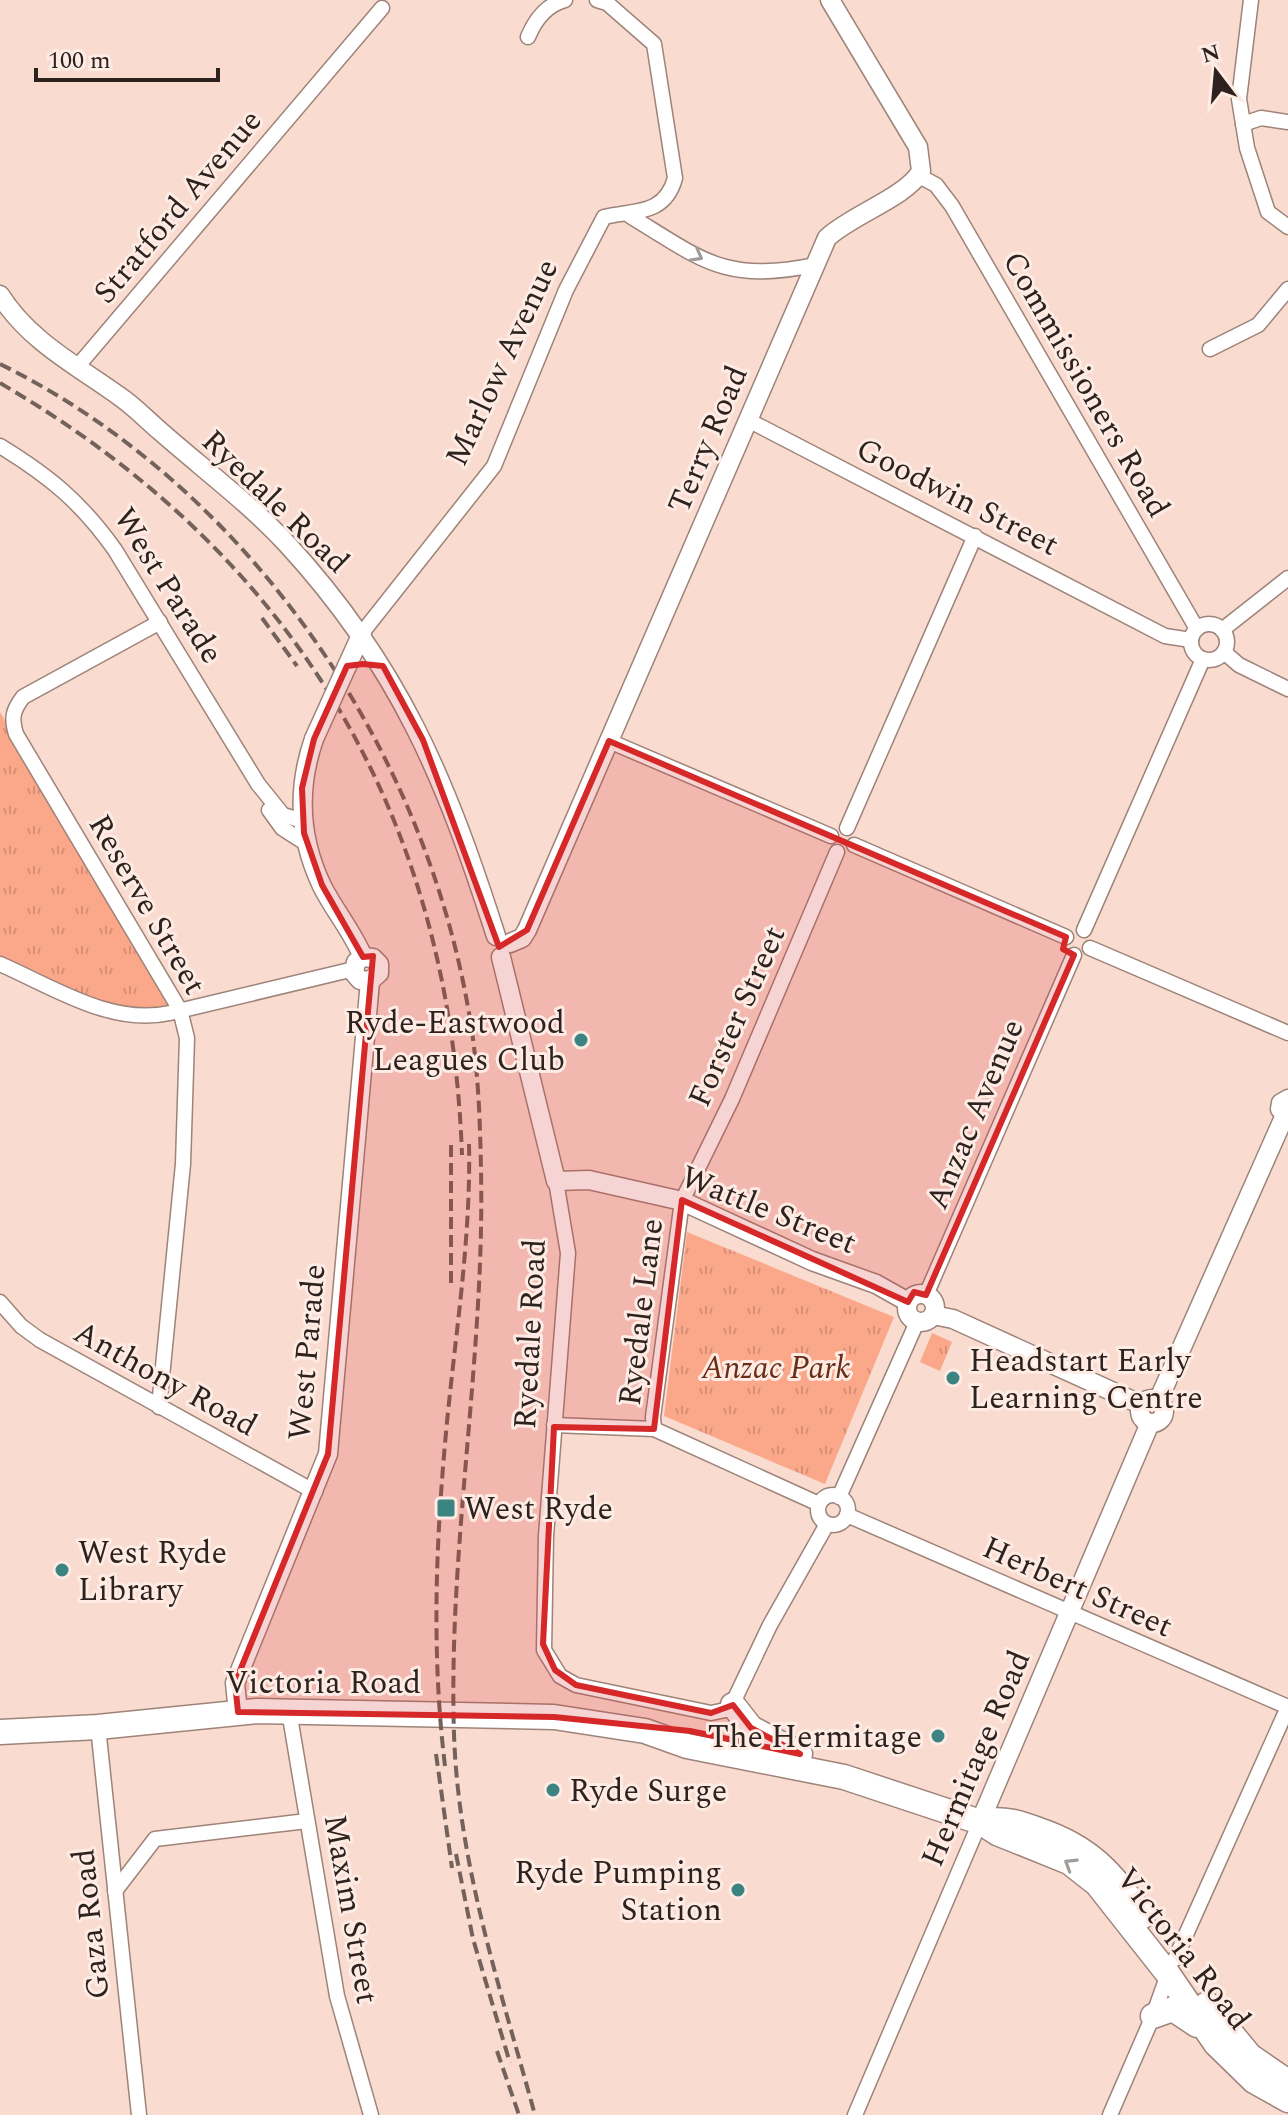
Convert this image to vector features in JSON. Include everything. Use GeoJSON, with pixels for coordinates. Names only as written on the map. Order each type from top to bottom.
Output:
{"type":"FeatureCollection","features":[{"type":"Feature","properties":{"kind":"highway"},"geometry":{"type":"LineString","coordinates":[[733,1705],[751,1728],[800,1754]]}},
{"type":"Feature","properties":{"kind":"highway","name":"Victoria Road"},"geometry":{"type":"LineString","coordinates":[[0,1732],[98,1727],[238,1712],[554,1717],[645,1731],[690,1731],[800,1754],[844,1777]]}},
{"type":"Feature","properties":{"kind":"highway","name":"Victoria Road"},"geometry":{"type":"LineString","coordinates":[[645,1731],[687,1746],[844,1777],[980,1822],[1001,1818],[1061,1837],[1093,1856],[1113,1876],[1171,1966],[1216,2044],[1254,2081],[1288,2100]]}},
{"type":"Feature","properties":{"kind":"highway","name":"Victoria Road"},"geometry":{"type":"LineString","coordinates":[[1171,1966],[1250,2056],[1288,2082]]}},
{"type":"Feature","properties":{"kind":"highway"},"geometry":{"type":"LineString","coordinates":[[1153,2016],[1173,2009],[1189,2017],[1216,2044]]}},
{"type":"Feature","properties":{"kind":"street"},"geometry":{"type":"LineString","coordinates":[[528,37],[535,20],[554,3],[565,0]]}},
{"type":"Feature","properties":{"kind":"street","name":"Marlow Avenue"},"geometry":{"type":"LineString","coordinates":[[305,833],[303,777],[314,739],[362,633],[494,466],[566,290],[604,217],[630,216],[656,205],[671,192],[675,178],[654,44],[607,3],[597,0]]}},
{"type":"Feature","properties":{"kind":"street"},"geometry":{"type":"LineString","coordinates":[[830,0],[918,147],[922,166],[919,176]]}},
{"type":"Feature","properties":{"kind":"street"},"geometry":{"type":"LineString","coordinates":[[1251,0],[1239,99],[1243,124],[1268,212],[1288,227]]}},
{"type":"Feature","properties":{"kind":"street","name":"Stratford Avenue"},"geometry":{"type":"LineString","coordinates":[[77,367],[382,8]]}},
{"type":"Feature","properties":{"kind":"street"},"geometry":{"type":"LineString","coordinates":[[1243,124],[1261,118],[1288,122]]}},
{"type":"Feature","properties":{"kind":"street","name":"Terry Road"},"geometry":{"type":"LineString","coordinates":[[502,945],[522,938],[527,930],[827,238],[841,225],[919,176]]}},
{"type":"Feature","properties":{"kind":"street","name":"Commissioners Road"},"geometry":{"type":"LineString","coordinates":[[919,176],[936,185],[952,206],[1182,606],[1194,634]]}},
{"type":"Feature","properties":{"kind":"street"},"geometry":{"type":"LineString","coordinates":[[630,216],[704,261],[746,273],[778,273],[815,265]]}},
{"type":"Feature","properties":{"kind":"street"},"geometry":{"type":"LineString","coordinates":[[1210,349],[1258,325],[1288,289]]}},
{"type":"Feature","properties":{"kind":"street","name":"Ryedale Road"},"geometry":{"type":"LineString","coordinates":[[0,295],[23,325],[122,398],[285,542],[362,633],[403,699],[441,781],[502,945],[556,1181],[568,1253],[554,1425],[543,1644],[555,1670],[576,1685],[711,1713],[722,1712],[733,1705]]}},
{"type":"Feature","properties":{"kind":"street","name":"Goodwin Street"},"geometry":{"type":"LineString","coordinates":[[748,420],[1165,636],[1194,634]]}},
{"type":"Feature","properties":{"kind":"street","name":"West Parade"},"geometry":{"type":"LineString","coordinates":[[0,446],[48,475],[88,513],[160,622],[258,784],[274,819],[305,833]]}},
{"type":"Feature","properties":{"kind":"street"},"geometry":{"type":"LineString","coordinates":[[847,828],[975,536]]}},
{"type":"Feature","properties":{"kind":"street"},"geometry":{"type":"LineString","coordinates":[[1222,630],[1288,578]]}},
{"type":"Feature","properties":{"kind":"street","name":"Goodwin Street"},"geometry":{"type":"LineString","coordinates":[[1142,622],[1172,630],[1182,620],[1182,606]]}},
{"type":"Feature","properties":{"kind":"street","name":"Reserve Street"},"geometry":{"type":"LineString","coordinates":[[159,1407],[183,1164],[187,1038],[180,1010],[24,748],[12,722],[14,708],[23,697],[160,622]]}},
{"type":"Feature","properties":{"kind":"street"},"geometry":{"type":"LineString","coordinates":[[1209,625],[1222,630],[1227,641],[1224,652],[1211,660],[1203,659],[1194,652],[1194,634],[1209,625]]}},
{"type":"Feature","properties":{"kind":"street"},"geometry":{"type":"LineString","coordinates":[[1224,652],[1239,665],[1288,689]]}},
{"type":"Feature","properties":{"kind":"street"},"geometry":{"type":"LineString","coordinates":[[1084,930],[1203,659]]}},
{"type":"Feature","properties":{"kind":"street"},"geometry":{"type":"LineString","coordinates":[[347,666],[383,666]]}},
{"type":"Feature","properties":{"kind":"street"},"geometry":{"type":"LineString","coordinates":[[609,741],[831,836]]}},
{"type":"Feature","properties":{"kind":"street","name":"West Parade"},"geometry":{"type":"LineString","coordinates":[[258,784],[283,815],[305,833]]}},
{"type":"Feature","properties":{"kind":"street"},"geometry":{"type":"LineString","coordinates":[[838,828],[847,828],[854,836],[854,845],[846,852],[837,852],[831,846],[831,836],[838,828]]}},
{"type":"Feature","properties":{"kind":"street"},"geometry":{"type":"LineString","coordinates":[[0,964],[128,1016],[153,1017],[358,963],[322,885],[305,833]]}},
{"type":"Feature","properties":{"kind":"street"},"geometry":{"type":"LineString","coordinates":[[854,845],[1066,937]]}},
{"type":"Feature","properties":{"kind":"street","name":"Forster Street"},"geometry":{"type":"LineString","coordinates":[[682,1201],[732,1099],[837,852]]}},
{"type":"Feature","properties":{"kind":"street"},"geometry":{"type":"LineString","coordinates":[[1084,930],[1090,936],[1090,948],[1085,954],[1074,955],[1067,950],[1066,937],[1071,931],[1084,930]]}},
{"type":"Feature","properties":{"kind":"street"},"geometry":{"type":"LineString","coordinates":[[1090,948],[1288,1033]]}},
{"type":"Feature","properties":{"kind":"street","name":"Anzac Avenue"},"geometry":{"type":"LineString","coordinates":[[926,1295],[1074,955]]}},
{"type":"Feature","properties":{"kind":"street","name":"West Parade"},"geometry":{"type":"LineString","coordinates":[[238,1712],[235,1683],[328,1454],[370,981],[379,973],[379,964],[373,958],[358,963]]}},
{"type":"Feature","properties":{"kind":"street"},"geometry":{"type":"LineString","coordinates":[[839,1497],[925,1319],[933,1302],[926,1295],[916,1295],[908,1302],[907,1313],[925,1319],[953,1319],[1150,1403],[1287,1110]]}},
{"type":"Feature","properties":{"kind":"street","name":"Wattle Street"},"geometry":{"type":"LineString","coordinates":[[556,1181],[589,1180],[682,1201],[812,1261],[876,1284],[908,1302]]}},
{"type":"Feature","properties":{"kind":"street","name":"Ryedale Lane"},"geometry":{"type":"LineString","coordinates":[[654,1429],[653,1417],[682,1201]]}},
{"type":"Feature","properties":{"kind":"street","name":"Anthony Road"},"geometry":{"type":"LineString","coordinates":[[0,1302],[30,1333],[315,1492]]}},
{"type":"Feature","properties":{"kind":"street","name":"Hermitage Road"},"geometry":{"type":"LineString","coordinates":[[855,2115],[1150,1423],[1160,1421],[1164,1415],[1164,1408],[1150,1403]]}},
{"type":"Feature","properties":{"kind":"street"},"geometry":{"type":"LineString","coordinates":[[554,1425],[654,1429],[819,1504]]}},
{"type":"Feature","properties":{"kind":"street"},"geometry":{"type":"LineString","coordinates":[[826,1497],[839,1497],[847,1505],[847,1515],[836,1525],[827,1524],[820,1517],[819,1504],[826,1497]]}},
{"type":"Feature","properties":{"kind":"street","name":"Herbert Street"},"geometry":{"type":"LineString","coordinates":[[847,1515],[1288,1707]]}},
{"type":"Feature","properties":{"kind":"street"},"geometry":{"type":"LineString","coordinates":[[733,1705],[770,1625],[827,1524]]}},
{"type":"Feature","properties":{"kind":"street"},"geometry":{"type":"LineString","coordinates":[[1110,2115],[1171,1966],[1288,1707]]}},
{"type":"Feature","properties":{"kind":"street","name":"Maxim Street"},"geometry":{"type":"LineString","coordinates":[[289,1711],[337,1996],[371,2115]]}},
{"type":"Feature","properties":{"kind":"street","name":"Gaza Road"},"geometry":{"type":"LineString","coordinates":[[98,1727],[139,2115]]}},
{"type":"Feature","properties":{"kind":"street"},"geometry":{"type":"LineString","coordinates":[[115,1891],[155,1839],[307,1821]]}},
{"type":"Feature","properties":{"kind":"highlighted area"},"geometry":{"type":"Polygon","coordinates":[[[363,664],[383,666],[423,740],[499,947],[527,930],[609,741],[1066,937],[1063,949],[1074,955],[926,1295],[914,1292],[908,1302],[682,1200],[654,1429],[554,1427],[543,1644],[555,1670],[576,1685],[711,1713],[733,1705],[751,1728],[800,1754],[690,1731],[554,1717],[238,1712],[235,1683],[328,1454],[373,956],[363,957],[322,885],[304,833],[302,788],[314,739],[347,666],[363,664]]]}},
{"type":"Feature","properties":{"kind":"green space"},"geometry":{"type":"Polygon","coordinates":[[[0,712],[168,1006],[125,1008],[104,1003],[0,957],[0,712]]]}},
{"type":"Feature","properties":{"kind":"green space","name":"Anzac Park"},"geometry":{"type":"Polygon","coordinates":[[[687,1232],[894,1317],[825,1484],[664,1416],[687,1232]]]}},
{"type":"Feature","properties":{"kind":"green space"},"geometry":{"type":"Polygon","coordinates":[[[932,1333],[952,1342],[940,1371],[920,1362],[932,1333]]]}},
{"type":"Feature","properties":{"kind":"railway"},"geometry":{"type":"LineString","coordinates":[[0,364],[89,416],[171,479],[245,552],[310,633],[366,722],[411,815],[446,913],[472,1032],[481,1169],[478,1311],[456,1593],[454,1734],[457,1782],[472,1879],[483,1926],[535,2115]]}},
{"type":"Feature","properties":{"kind":"railway"},"geometry":{"type":"LineString","coordinates":[[0,383],[104,451],[195,528],[272,613],[337,706],[388,806],[426,915],[451,1031],[462,1155]]}},
{"type":"Feature","properties":{"kind":"railway"},"geometry":{"type":"LineString","coordinates":[[262,618],[297,666]]}},
{"type":"Feature","properties":{"kind":"railway"},"geometry":{"type":"LineString","coordinates":[[451,1139],[451,1283]]}},
{"type":"Feature","properties":{"kind":"railway"},"geometry":{"type":"LineString","coordinates":[[445,1766],[438,1680],[438,1551],[447,1422],[465,1249],[469,1144]]}},
{"type":"Feature","properties":{"kind":"railway"},"geometry":{"type":"LineString","coordinates":[[436,1754],[452,1868]]}},
{"type":"Feature","properties":{"kind":"railway"},"geometry":{"type":"LineString","coordinates":[[456,1854],[473,1939],[510,2063]]}},
{"type":"Feature","properties":{"kind":"railway"},"geometry":{"type":"LineString","coordinates":[[497,2051],[519,2115]]}},
{"type":"Feature","properties":{"kind":"place","name":"Ryde-Eastwood Leagues Club"},"geometry":{"type":"Point","coordinates":[581,1040]}},
{"type":"Feature","properties":{"kind":"place","name":"Headstart Early Learning Centre"},"geometry":{"type":"Point","coordinates":[953,1378]}},
{"type":"Feature","properties":{"kind":"place","name":"West Ryde"},"geometry":{"type":"Point","coordinates":[446,1508]}},
{"type":"Feature","properties":{"kind":"place","name":"West Ryde Library"},"geometry":{"type":"Point","coordinates":[62,1570]}},
{"type":"Feature","properties":{"kind":"place","name":"The Hermitage"},"geometry":{"type":"Point","coordinates":[938,1736]}},
{"type":"Feature","properties":{"kind":"place","name":"Ryde Surge"},"geometry":{"type":"Point","coordinates":[553,1790]}},
{"type":"Feature","properties":{"kind":"place","name":"Ryde Pumping Station"},"geometry":{"type":"Point","coordinates":[738,1890]}}]}
